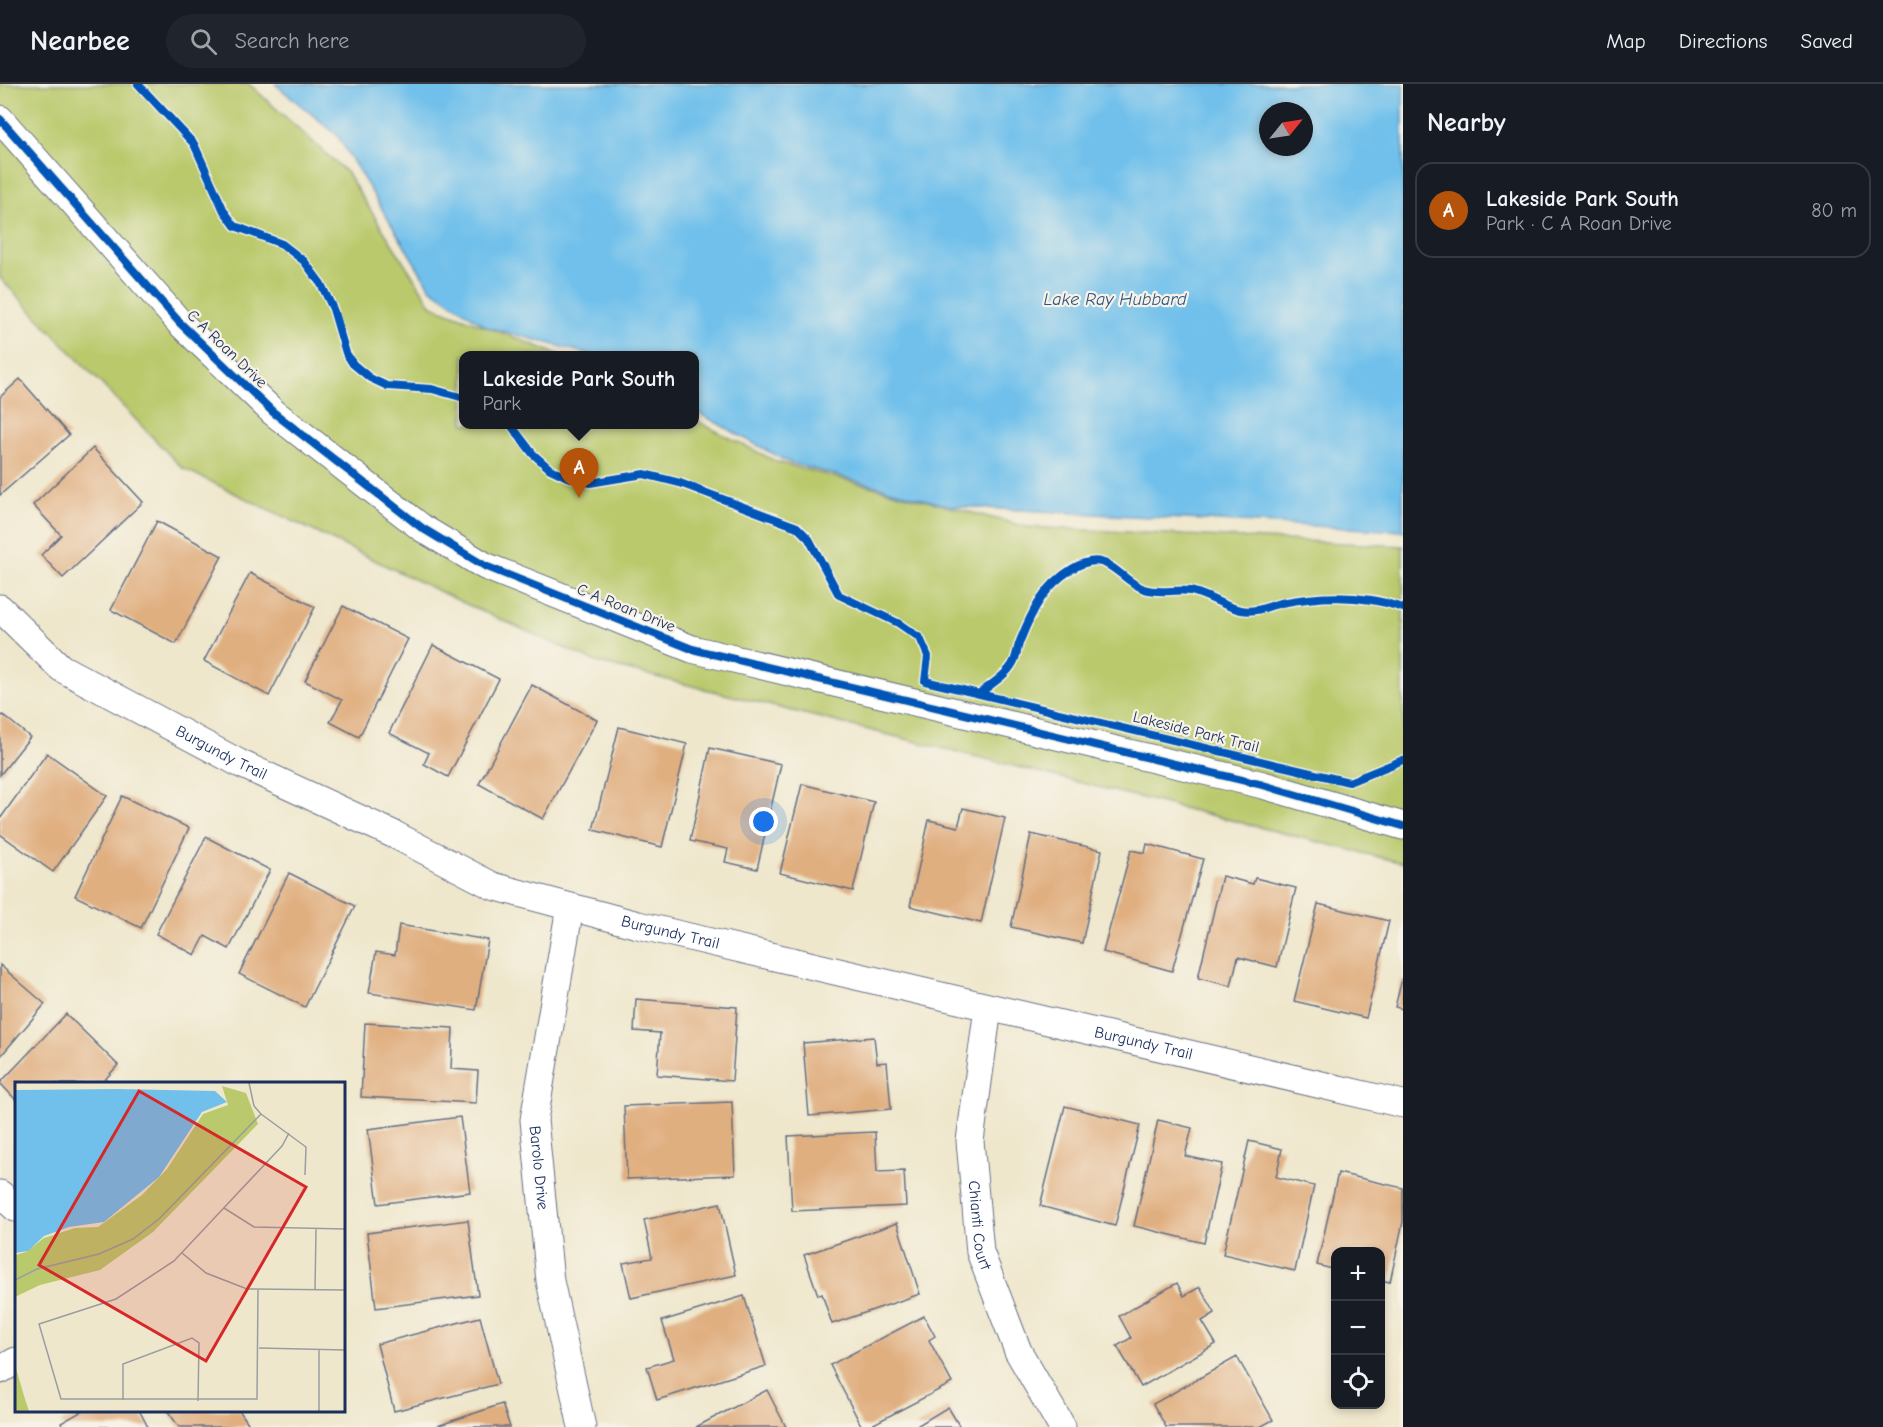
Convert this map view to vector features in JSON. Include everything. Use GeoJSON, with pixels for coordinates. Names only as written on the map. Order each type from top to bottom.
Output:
{"type":"FeatureCollection","features":[{"type":"Feature","properties":{"kind":"street","name":"C A Roan Drive"},"geometry":{"type":"LineString","coordinates":[[0,119],[180,323],[273,412],[422,528],[485,566],[692,649],[1263,786],[1403,826]]}},
{"type":"Feature","properties":{"kind":"street","name":"Burgundy Trail"},"geometry":{"type":"LineString","coordinates":[[0,608],[61,668],[239,763],[395,835],[493,886],[570,907],[988,1008],[1403,1104]]}},
{"type":"Feature","properties":{"kind":"street","name":"Barolo Drive"},"geometry":{"type":"LineString","coordinates":[[570,907],[534,1120],[550,1281],[582,1427]]}},
{"type":"Feature","properties":{"kind":"street","name":"Chianti Court"},"geometry":{"type":"LineString","coordinates":[[988,1008],[970,1141],[980,1252],[1018,1351],[1062,1427]]}},
{"type":"Feature","properties":{"kind":"street"},"geometry":{"type":"LineString","coordinates":[[0,1194],[15,1207]]}},
{"type":"Feature","properties":{"kind":"street"},"geometry":{"type":"LineString","coordinates":[[0,1370],[15,1362]]}},
{"type":"Feature","properties":{"kind":"green space"},"geometry":{"type":"Polygon","coordinates":[[[0,84],[249,84],[346,172],[432,306],[550,351],[459,351],[459,429],[699,429],[699,422],[777,462],[1027,527],[1403,546],[1403,863],[596,662],[466,604],[182,468],[0,278],[0,84]]]}},
{"type":"Feature","properties":{"kind":"water","name":"Lake Ray Hubbard"},"geometry":{"type":"Polygon","coordinates":[[[275,84],[1403,84],[1403,531],[949,506],[788,462],[699,413],[699,351],[578,351],[487,327],[430,288],[337,135],[275,84]]]}},
{"type":"Feature","properties":{"kind":"building"},"geometry":{"type":"Polygon","coordinates":[[[20,379],[69,435],[0,495],[0,397],[20,379]]]}},
{"type":"Feature","properties":{"kind":"building"},"geometry":{"type":"Polygon","coordinates":[[[93,448],[143,502],[63,578],[41,555],[61,535],[33,505],[93,448]]]}},
{"type":"Feature","properties":{"kind":"building"},"geometry":{"type":"Polygon","coordinates":[[[157,521],[222,556],[176,644],[111,610],[157,521]]]}},
{"type":"Feature","properties":{"kind":"building"},"geometry":{"type":"Polygon","coordinates":[[[250,573],[315,607],[269,696],[204,661],[250,573]]]}},
{"type":"Feature","properties":{"kind":"building"},"geometry":{"type":"Polygon","coordinates":[[[343,606],[408,639],[359,737],[330,722],[342,700],[305,681],[343,606]]]}},
{"type":"Feature","properties":{"kind":"building"},"geometry":{"type":"Polygon","coordinates":[[[433,645],[499,679],[448,777],[424,764],[429,753],[389,733],[433,645]]]}},
{"type":"Feature","properties":{"kind":"building"},"geometry":{"type":"Polygon","coordinates":[[[532,685],[597,720],[543,819],[479,784],[532,685]]]}},
{"type":"Feature","properties":{"kind":"building"},"geometry":{"type":"Polygon","coordinates":[[[3,715],[30,737],[0,775],[0,718],[3,715]]]}},
{"type":"Feature","properties":{"kind":"building"},"geometry":{"type":"Polygon","coordinates":[[[619,727],[687,744],[662,847],[593,830],[619,727]]]}},
{"type":"Feature","properties":{"kind":"building"},"geometry":{"type":"Polygon","coordinates":[[[710,748],[781,764],[757,869],[725,862],[728,849],[690,841],[710,748]]]}},
{"type":"Feature","properties":{"kind":"building"},"geometry":{"type":"Polygon","coordinates":[[[47,753],[107,796],[53,872],[0,834],[0,819],[47,753]]]}},
{"type":"Feature","properties":{"kind":"building"},"geometry":{"type":"Polygon","coordinates":[[[802,784],[874,802],[853,891],[780,873],[802,784]]]}},
{"type":"Feature","properties":{"kind":"building"},"geometry":{"type":"Polygon","coordinates":[[[122,796],[189,828],[141,928],[75,896],[122,796]]]}},
{"type":"Feature","properties":{"kind":"building"},"geometry":{"type":"Polygon","coordinates":[[[963,808],[1005,818],[981,923],[910,906],[929,820],[958,827],[963,808]]]}},
{"type":"Feature","properties":{"kind":"building"},"geometry":{"type":"Polygon","coordinates":[[[1031,834],[1102,850],[1082,943],[1011,927],[1031,834]]]}},
{"type":"Feature","properties":{"kind":"building"},"geometry":{"type":"Polygon","coordinates":[[[206,837],[270,870],[229,949],[205,936],[195,955],[156,934],[206,837]]]}},
{"type":"Feature","properties":{"kind":"building"},"geometry":{"type":"Polygon","coordinates":[[[1147,844],[1203,859],[1172,971],[1103,952],[1131,850],[1145,853],[1147,844]]]}},
{"type":"Feature","properties":{"kind":"building"},"geometry":{"type":"Polygon","coordinates":[[[289,873],[355,906],[305,1007],[239,974],[289,873]]]}},
{"type":"Feature","properties":{"kind":"building"},"geometry":{"type":"Polygon","coordinates":[[[1222,876],[1253,884],[1255,878],[1296,888],[1277,967],[1238,957],[1231,986],[1198,978],[1222,876]]]}},
{"type":"Feature","properties":{"kind":"building"},"geometry":{"type":"Polygon","coordinates":[[[1318,904],[1389,921],[1366,1018],[1294,1001],[1318,904]]]}},
{"type":"Feature","properties":{"kind":"building"},"geometry":{"type":"Polygon","coordinates":[[[399,925],[488,940],[476,1010],[369,993],[376,952],[395,955],[399,925]]]}},
{"type":"Feature","properties":{"kind":"building"},"geometry":{"type":"Polygon","coordinates":[[[0,965],[45,1004],[0,1057],[0,965]]]}},
{"type":"Feature","properties":{"kind":"building"},"geometry":{"type":"Polygon","coordinates":[[[1403,979],[1403,1009],[1395,1007],[1403,979]]]}},
{"type":"Feature","properties":{"kind":"building"},"geometry":{"type":"Polygon","coordinates":[[[636,999],[737,1007],[732,1081],[657,1075],[660,1033],[634,1031],[636,999]]]}},
{"type":"Feature","properties":{"kind":"building"},"geometry":{"type":"Polygon","coordinates":[[[66,1014],[118,1065],[103,1082],[15,1082],[15,1099],[0,1083],[66,1014]]]}},
{"type":"Feature","properties":{"kind":"building"},"geometry":{"type":"Polygon","coordinates":[[[365,1023],[453,1028],[451,1069],[478,1071],[476,1103],[361,1097],[365,1023]]]}},
{"type":"Feature","properties":{"kind":"building"},"geometry":{"type":"Polygon","coordinates":[[[874,1037],[877,1063],[887,1062],[891,1109],[809,1116],[803,1043],[874,1037]]]}},
{"type":"Feature","properties":{"kind":"building"},"geometry":{"type":"Polygon","coordinates":[[[732,1102],[735,1175],[627,1179],[624,1106],[732,1102]]]}},
{"type":"Feature","properties":{"kind":"building"},"geometry":{"type":"Polygon","coordinates":[[[1065,1106],[1140,1125],[1115,1226],[1040,1206],[1065,1106]]]}},
{"type":"Feature","properties":{"kind":"building"},"geometry":{"type":"Polygon","coordinates":[[[460,1117],[470,1192],[378,1204],[368,1129],[460,1117]]]}},
{"type":"Feature","properties":{"kind":"building"},"geometry":{"type":"Polygon","coordinates":[[[1158,1120],[1192,1128],[1185,1156],[1222,1164],[1204,1243],[1134,1226],[1158,1120]]]}},
{"type":"Feature","properties":{"kind":"building"},"geometry":{"type":"Polygon","coordinates":[[[875,1132],[877,1172],[904,1171],[906,1206],[792,1211],[788,1136],[875,1132]]]}},
{"type":"Feature","properties":{"kind":"building"},"geometry":{"type":"Polygon","coordinates":[[[1249,1141],[1282,1149],[1276,1177],[1314,1186],[1295,1271],[1223,1254],[1249,1141]]]}},
{"type":"Feature","properties":{"kind":"building"},"geometry":{"type":"Polygon","coordinates":[[[1338,1173],[1403,1188],[1403,1222],[1390,1282],[1385,1281],[1385,1247],[1331,1247],[1331,1269],[1317,1265],[1338,1173]]]}},
{"type":"Feature","properties":{"kind":"building"},"geometry":{"type":"Polygon","coordinates":[[[720,1203],[736,1275],[631,1298],[623,1263],[652,1258],[644,1220],[720,1203]]]}},
{"type":"Feature","properties":{"kind":"building"},"geometry":{"type":"Polygon","coordinates":[[[468,1220],[478,1295],[376,1308],[367,1233],[468,1220]]]}},
{"type":"Feature","properties":{"kind":"building"},"geometry":{"type":"Polygon","coordinates":[[[897,1223],[920,1294],[832,1324],[822,1294],[818,1295],[804,1255],[897,1223]]]}},
{"type":"Feature","properties":{"kind":"building"},"geometry":{"type":"Polygon","coordinates":[[[1177,1283],[1184,1296],[1200,1287],[1215,1313],[1202,1321],[1216,1344],[1141,1387],[1117,1346],[1131,1338],[1119,1316],[1177,1283]]]}},
{"type":"Feature","properties":{"kind":"building"},"geometry":{"type":"Polygon","coordinates":[[[744,1296],[766,1366],[657,1400],[647,1367],[674,1359],[662,1321],[744,1296]]]}},
{"type":"Feature","properties":{"kind":"building"},"geometry":{"type":"Polygon","coordinates":[[[924,1316],[935,1336],[929,1340],[952,1383],[868,1427],[862,1427],[830,1365],[924,1316]]]}},
{"type":"Feature","properties":{"kind":"building"},"geometry":{"type":"Polygon","coordinates":[[[480,1317],[498,1384],[394,1411],[377,1344],[480,1317]]]}},
{"type":"Feature","properties":{"kind":"building"},"geometry":{"type":"Polygon","coordinates":[[[1237,1357],[1273,1420],[1260,1427],[1166,1427],[1153,1404],[1237,1357]]]}},
{"type":"Feature","properties":{"kind":"building"},"geometry":{"type":"Polygon","coordinates":[[[767,1390],[786,1427],[696,1427],[767,1390]]]}},
{"type":"Feature","properties":{"kind":"building"},"geometry":{"type":"Polygon","coordinates":[[[502,1404],[510,1427],[434,1427],[502,1404]]]}},
{"type":"Feature","properties":{"kind":"building"},"geometry":{"type":"Polygon","coordinates":[[[948,1407],[960,1427],[915,1427],[948,1407]]]}},
{"type":"Feature","properties":{"kind":"building"},"geometry":{"type":"Polygon","coordinates":[[[80,1412],[140,1412],[148,1427],[63,1427],[61,1423],[80,1412]]]}},
{"type":"Feature","properties":{"kind":"building"},"geometry":{"type":"Polygon","coordinates":[[[168,1412],[240,1412],[248,1423],[244,1427],[179,1427],[168,1412]]]}},
{"type":"Feature","properties":{"kind":"cycle path"},"geometry":{"type":"LineString","coordinates":[[138,84],[194,144],[224,211],[235,226],[282,244],[304,261],[321,284],[333,309],[346,353],[353,364],[370,378],[387,386],[432,389],[459,397]]}},
{"type":"Feature","properties":{"kind":"cycle path"},"geometry":{"type":"LineString","coordinates":[[0,119],[180,323],[273,412],[422,528],[485,566],[692,649],[1263,785],[1403,826]]}},
{"type":"Feature","properties":{"kind":"cycle path","name":"Lakeside Park Trail"},"geometry":{"type":"LineString","coordinates":[[514,429],[533,454],[550,469],[567,477],[590,483],[644,474],[680,483],[797,527],[809,539],[839,595],[898,623],[920,638],[928,656],[925,681],[1349,782],[1403,760]]}},
{"type":"Feature","properties":{"kind":"cycle path"},"geometry":{"type":"LineString","coordinates":[[980,693],[1003,676],[1010,667],[1029,619],[1046,591],[1062,576],[1085,563],[1095,561],[1104,563],[1144,589],[1190,591],[1246,611],[1281,603],[1327,597],[1373,600],[1403,608]]}},
{"type":"Feature","properties":{"kind":"place","name":"Lakeside Park South"},"geometry":{"type":"Point","coordinates":[579,498]}}]}
